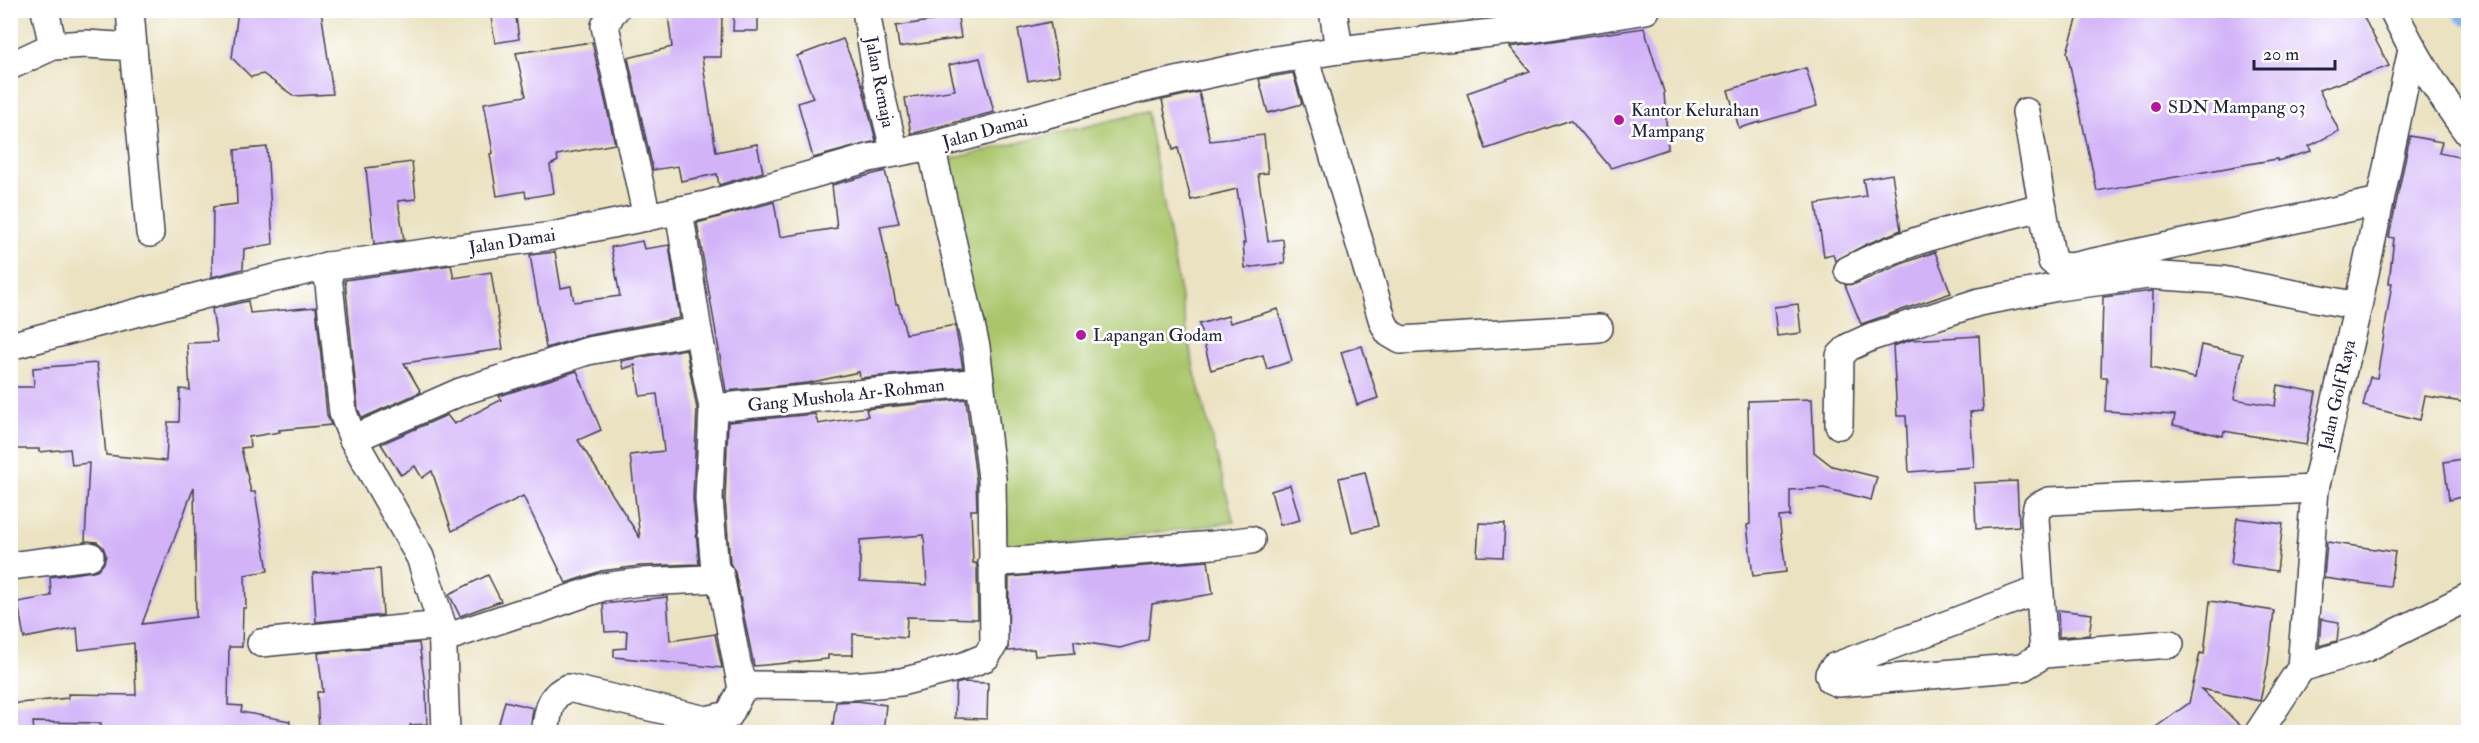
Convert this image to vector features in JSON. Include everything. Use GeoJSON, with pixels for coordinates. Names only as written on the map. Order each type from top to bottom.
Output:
{"type":"FeatureCollection","features":[{"type":"Feature","properties":{"kind":"street"},"geometry":{"type":"LineString","coordinates":[[45,10],[52,46]]}},
{"type":"Feature","properties":{"kind":"street"},"geometry":{"type":"LineString","coordinates":[[130,10],[150,233]]}},
{"type":"Feature","properties":{"kind":"street"},"geometry":{"type":"LineString","coordinates":[[615,10],[610,14],[605,26],[647,217]]}},
{"type":"Feature","properties":{"kind":"street","name":"Jalan Remaja"},"geometry":{"type":"LineString","coordinates":[[866,10],[878,83],[895,153]]}},
{"type":"Feature","properties":{"kind":"street"},"geometry":{"type":"LineString","coordinates":[[1333,10],[1339,50]]}},
{"type":"Feature","properties":{"kind":"street","name":"Jalan Damai"},"geometry":{"type":"LineString","coordinates":[[10,346],[211,293],[327,266],[552,236],[705,205],[869,158],[931,146],[1135,90],[1339,50],[1646,10]]}},
{"type":"Feature","properties":{"kind":"street"},"geometry":{"type":"LineString","coordinates":[[2393,10],[2412,49],[2445,102],[2469,133]]}},
{"type":"Feature","properties":{"kind":"street"},"geometry":{"type":"LineString","coordinates":[[10,66],[52,46],[86,44],[133,47]]}},
{"type":"Feature","properties":{"kind":"street","name":"Jalan Golf Raya"},"geometry":{"type":"LineString","coordinates":[[2259,732],[2301,668],[2315,489],[2358,306],[2412,49]]}},
{"type":"Feature","properties":{"kind":"street"},"geometry":{"type":"LineString","coordinates":[[1304,56],[1383,322],[1389,333],[1401,340],[1599,328]]}},
{"type":"Feature","properties":{"kind":"street"},"geometry":{"type":"LineString","coordinates":[[2026,112],[2052,261],[2061,266],[2071,267],[2380,201]]}},
{"type":"Feature","properties":{"kind":"street"},"geometry":{"type":"LineString","coordinates":[[742,689],[753,686],[852,686],[901,682],[964,666],[986,657],[994,644],[992,478],[976,347],[931,146]]}},
{"type":"Feature","properties":{"kind":"street"},"geometry":{"type":"LineString","coordinates":[[1848,270],[1881,253],[1955,228],[2043,207]]}},
{"type":"Feature","properties":{"kind":"street"},"geometry":{"type":"LineString","coordinates":[[261,643],[442,632],[537,610],[603,587],[641,582],[707,579],[713,576],[715,570],[709,499],[713,408],[679,210]]}},
{"type":"Feature","properties":{"kind":"street"},"geometry":{"type":"LineString","coordinates":[[327,266],[343,413],[353,439],[420,557],[442,632],[446,732]]}},
{"type":"Feature","properties":{"kind":"street"},"geometry":{"type":"LineString","coordinates":[[1839,425],[1840,356],[1849,347],[1871,337],[1979,302],[2047,289],[2148,275],[2222,280],[2358,306]]}},
{"type":"Feature","properties":{"kind":"street"},"geometry":{"type":"LineString","coordinates":[[353,439],[460,392],[588,351],[698,331]]}},
{"type":"Feature","properties":{"kind":"street","name":"Gang Mushola Ar-Rohman"},"geometry":{"type":"LineString","coordinates":[[713,408],[980,382]]}},
{"type":"Feature","properties":{"kind":"street"},"geometry":{"type":"LineString","coordinates":[[2044,654],[2035,518],[2037,507],[2049,501],[2315,489]]}},
{"type":"Feature","properties":{"kind":"street"},"geometry":{"type":"LineString","coordinates":[[992,563],[1251,540]]}},
{"type":"Feature","properties":{"kind":"street"},"geometry":{"type":"LineString","coordinates":[[10,566],[90,556]]}},
{"type":"Feature","properties":{"kind":"street"},"geometry":{"type":"LineString","coordinates":[[545,732],[552,699],[558,692],[568,688],[706,720],[729,715],[742,689],[720,575],[715,570]]}},
{"type":"Feature","properties":{"kind":"street"},"geometry":{"type":"LineString","coordinates":[[2039,590],[1834,668],[1829,674],[1831,680],[1838,683],[2023,667],[2044,654],[2170,644]]}},
{"type":"Feature","properties":{"kind":"street"},"geometry":{"type":"LineString","coordinates":[[2301,668],[2366,648],[2469,597]]}},
{"type":"Feature","properties":{"kind":"green space","name":"Lapangan Godam"},"geometry":{"type":"Polygon","coordinates":[[[1147,112],[1194,369],[1234,522],[1001,553],[942,161],[1147,112]]]}},
{"type":"Feature","properties":{"kind":"building"},"geometry":{"type":"Polygon","coordinates":[[[238,10],[321,10],[333,94],[294,96],[263,74],[251,77],[232,58],[238,10]]]}},
{"type":"Feature","properties":{"kind":"building"},"geometry":{"type":"Polygon","coordinates":[[[490,10],[515,10],[519,39],[495,43],[490,10]]]}},
{"type":"Feature","properties":{"kind":"building"},"geometry":{"type":"Polygon","coordinates":[[[734,10],[758,10],[758,31],[733,31],[734,10]]]}},
{"type":"Feature","properties":{"kind":"building"},"geometry":{"type":"Polygon","coordinates":[[[2080,10],[2360,10],[2389,66],[2319,90],[2339,131],[2309,146],[2311,151],[2277,161],[2277,159],[2097,191],[2067,52],[2080,10]]]}},
{"type":"Feature","properties":{"kind":"building"},"geometry":{"type":"Polygon","coordinates":[[[668,14],[722,15],[721,57],[702,57],[716,152],[757,144],[763,172],[719,185],[717,174],[681,181],[678,166],[653,170],[628,58],[672,47],[668,14]]]}},
{"type":"Feature","properties":{"kind":"building"},"geometry":{"type":"Polygon","coordinates":[[[958,17],[961,38],[899,47],[896,26],[958,17]]]}},
{"type":"Feature","properties":{"kind":"building"},"geometry":{"type":"Polygon","coordinates":[[[1050,22],[1060,75],[1028,81],[1018,29],[1050,22]]]}},
{"type":"Feature","properties":{"kind":"building","name":"Kantor Kelurahan Mampang"},"geometry":{"type":"Polygon","coordinates":[[[1644,28],[1664,92],[1668,149],[1611,168],[1571,120],[1486,149],[1467,93],[1530,71],[1510,47],[1644,28]]]}},
{"type":"Feature","properties":{"kind":"building"},"geometry":{"type":"Polygon","coordinates":[[[843,39],[862,85],[876,141],[813,158],[798,103],[813,98],[797,56],[843,39]]]}},
{"type":"Feature","properties":{"kind":"building"},"geometry":{"type":"Polygon","coordinates":[[[592,42],[615,144],[557,155],[558,161],[550,165],[554,193],[526,198],[525,191],[497,196],[490,154],[493,153],[484,103],[526,96],[516,53],[592,42]]]}},
{"type":"Feature","properties":{"kind":"building"},"geometry":{"type":"Polygon","coordinates":[[[980,58],[994,112],[911,134],[905,98],[955,90],[949,65],[980,58]]]}},
{"type":"Feature","properties":{"kind":"building"},"geometry":{"type":"Polygon","coordinates":[[[1806,68],[1817,106],[1739,128],[1728,90],[1806,68]]]}},
{"type":"Feature","properties":{"kind":"building"},"geometry":{"type":"Polygon","coordinates":[[[1293,73],[1302,104],[1268,113],[1259,79],[1293,73]]]}},
{"type":"Feature","properties":{"kind":"building"},"geometry":{"type":"Polygon","coordinates":[[[1199,92],[1210,141],[1264,135],[1268,173],[1258,174],[1268,241],[1283,239],[1285,263],[1245,268],[1243,243],[1245,243],[1237,189],[1191,200],[1178,148],[1173,150],[1162,100],[1199,92]]]}},
{"type":"Feature","properties":{"kind":"building"},"geometry":{"type":"Polygon","coordinates":[[[2410,136],[2442,142],[2439,153],[2469,159],[2469,403],[2425,396],[2420,420],[2363,406],[2370,377],[2377,378],[2392,283],[2389,283],[2394,238],[2389,237],[2410,136]]]}},
{"type":"Feature","properties":{"kind":"building"},"geometry":{"type":"Polygon","coordinates":[[[267,147],[273,244],[244,249],[243,269],[212,277],[213,207],[237,204],[235,150],[267,147]]]}},
{"type":"Feature","properties":{"kind":"building"},"geometry":{"type":"Polygon","coordinates":[[[412,162],[416,199],[398,201],[404,240],[374,244],[366,168],[412,162]]]}},
{"type":"Feature","properties":{"kind":"building"},"geometry":{"type":"Polygon","coordinates":[[[885,171],[899,223],[880,226],[896,304],[898,304],[906,334],[955,325],[963,368],[860,378],[859,372],[808,383],[726,391],[697,223],[774,202],[780,237],[837,228],[832,185],[885,171]]]}},
{"type":"Feature","properties":{"kind":"building"},"geometry":{"type":"Polygon","coordinates":[[[1892,174],[1901,230],[1835,261],[1833,254],[1824,256],[1816,204],[1866,196],[1863,179],[1892,174]]]}},
{"type":"Feature","properties":{"kind":"building"},"geometry":{"type":"Polygon","coordinates":[[[642,241],[644,249],[669,245],[680,318],[585,336],[546,348],[530,255],[555,252],[561,288],[571,286],[574,302],[620,296],[611,247],[642,241]]]}},
{"type":"Feature","properties":{"kind":"building"},"geometry":{"type":"Polygon","coordinates":[[[1935,252],[1951,293],[1861,324],[1845,285],[1855,284],[1935,252]]]}},
{"type":"Feature","properties":{"kind":"building"},"geometry":{"type":"Polygon","coordinates":[[[451,265],[454,278],[491,272],[503,349],[404,363],[421,392],[362,418],[358,409],[345,280],[451,265]]]}},
{"type":"Feature","properties":{"kind":"building"},"geometry":{"type":"Polygon","coordinates":[[[2153,291],[2151,368],[2195,378],[2201,345],[2243,354],[2234,399],[2275,406],[2278,385],[2316,392],[2306,445],[2224,431],[2223,436],[2173,425],[2175,415],[2105,411],[2107,377],[2101,377],[2103,297],[2153,291]]]}},
{"type":"Feature","properties":{"kind":"building"},"geometry":{"type":"Polygon","coordinates":[[[248,301],[250,313],[316,307],[327,415],[331,425],[279,430],[280,432],[249,437],[250,447],[241,448],[251,492],[255,492],[268,571],[245,575],[246,608],[243,608],[242,647],[229,647],[228,705],[242,706],[241,712],[290,721],[289,732],[101,732],[101,723],[33,722],[34,732],[10,732],[10,704],[68,698],[68,694],[136,695],[134,643],[79,650],[77,628],[24,638],[18,602],[51,596],[50,577],[99,569],[106,555],[103,547],[97,542],[85,541],[89,463],[72,465],[70,449],[39,452],[39,449],[10,449],[10,387],[34,387],[33,368],[97,363],[106,455],[166,461],[168,422],[179,422],[180,389],[190,390],[187,343],[217,342],[212,309],[248,301]],[[194,487],[142,624],[196,617],[194,487]]]}},
{"type":"Feature","properties":{"kind":"building"},"geometry":{"type":"Polygon","coordinates":[[[1798,304],[1801,333],[1777,336],[1774,307],[1798,304]]]}},
{"type":"Feature","properties":{"kind":"building"},"geometry":{"type":"Polygon","coordinates":[[[1278,309],[1292,361],[1267,369],[1263,355],[1211,370],[1199,324],[1228,316],[1230,323],[1278,309]]]}},
{"type":"Feature","properties":{"kind":"building"},"geometry":{"type":"Polygon","coordinates":[[[1979,336],[1983,411],[1970,412],[1974,467],[1909,472],[1906,416],[1897,416],[1893,346],[1911,340],[1979,336]]]}},
{"type":"Feature","properties":{"kind":"building"},"geometry":{"type":"Polygon","coordinates":[[[1362,346],[1378,398],[1357,405],[1341,352],[1362,346]]]}},
{"type":"Feature","properties":{"kind":"building"},"geometry":{"type":"Polygon","coordinates":[[[686,349],[697,409],[693,498],[699,564],[640,566],[601,571],[566,583],[523,496],[452,531],[432,471],[422,478],[415,466],[401,475],[381,444],[447,415],[454,424],[501,400],[499,396],[577,371],[601,430],[578,440],[640,538],[630,455],[664,451],[657,394],[640,396],[635,365],[623,369],[621,361],[686,349]]]}},
{"type":"Feature","properties":{"kind":"building"},"geometry":{"type":"Polygon","coordinates":[[[966,399],[976,480],[977,510],[971,510],[973,563],[976,563],[977,567],[978,619],[907,617],[906,638],[853,634],[853,655],[828,655],[828,659],[754,666],[735,572],[730,563],[725,499],[728,422],[815,414],[818,424],[868,416],[866,409],[966,399]],[[924,535],[860,540],[860,581],[927,585],[924,535]]]}},
{"type":"Feature","properties":{"kind":"building"},"geometry":{"type":"Polygon","coordinates":[[[1812,399],[1814,452],[1832,466],[1877,477],[1871,500],[1824,488],[1790,490],[1790,516],[1779,517],[1786,572],[1753,576],[1747,525],[1750,524],[1748,401],[1812,399]]]}},
{"type":"Feature","properties":{"kind":"building"},"geometry":{"type":"Polygon","coordinates":[[[2469,458],[2469,495],[2449,500],[2444,462],[2469,458]]]}},
{"type":"Feature","properties":{"kind":"building"},"geometry":{"type":"Polygon","coordinates":[[[1365,472],[1378,526],[1352,532],[1339,478],[1365,472]]]}},
{"type":"Feature","properties":{"kind":"building"},"geometry":{"type":"Polygon","coordinates":[[[2017,481],[2019,526],[1976,529],[1974,483],[2017,481]]]}},
{"type":"Feature","properties":{"kind":"building"},"geometry":{"type":"Polygon","coordinates":[[[1290,485],[1300,520],[1280,525],[1271,491],[1290,485]]]}},
{"type":"Feature","properties":{"kind":"building"},"geometry":{"type":"Polygon","coordinates":[[[2237,518],[2283,524],[2277,571],[2231,564],[2237,518]]]}},
{"type":"Feature","properties":{"kind":"building"},"geometry":{"type":"Polygon","coordinates":[[[1479,523],[1505,524],[1503,557],[1477,556],[1479,523]]]}},
{"type":"Feature","properties":{"kind":"building"},"geometry":{"type":"Polygon","coordinates":[[[2327,542],[2395,552],[2390,587],[2324,578],[2327,542]]]}},
{"type":"Feature","properties":{"kind":"building"},"geometry":{"type":"Polygon","coordinates":[[[1208,561],[1213,594],[1152,604],[1148,640],[1120,648],[1074,641],[1075,653],[1035,656],[1034,649],[1008,651],[1009,577],[1208,561]]]}},
{"type":"Feature","properties":{"kind":"building"},"geometry":{"type":"Polygon","coordinates":[[[380,569],[383,615],[316,622],[313,573],[380,569]]]}},
{"type":"Feature","properties":{"kind":"building"},"geometry":{"type":"Polygon","coordinates":[[[488,575],[501,601],[460,616],[449,594],[488,575]]]}},
{"type":"Feature","properties":{"kind":"building"},"geometry":{"type":"Polygon","coordinates":[[[667,597],[670,641],[715,634],[722,668],[614,657],[614,649],[626,648],[627,631],[605,632],[603,604],[667,597]]]}},
{"type":"Feature","properties":{"kind":"building"},"geometry":{"type":"Polygon","coordinates":[[[2210,601],[2274,611],[2268,664],[2260,701],[2201,689],[2244,729],[2243,732],[2149,732],[2189,703],[2200,653],[2204,654],[2210,601]]]}},
{"type":"Feature","properties":{"kind":"building"},"geometry":{"type":"Polygon","coordinates":[[[2058,610],[2092,614],[2089,635],[2059,637],[2058,610]]]}},
{"type":"Feature","properties":{"kind":"building"},"geometry":{"type":"Polygon","coordinates":[[[2321,619],[2339,622],[2337,641],[2319,646],[2321,619]]]}},
{"type":"Feature","properties":{"kind":"building"},"geometry":{"type":"Polygon","coordinates":[[[419,643],[426,691],[427,724],[410,725],[410,732],[319,732],[317,692],[323,692],[318,653],[419,643]]]}},
{"type":"Feature","properties":{"kind":"building"},"geometry":{"type":"Polygon","coordinates":[[[988,683],[987,719],[955,718],[956,684],[988,683]]]}},
{"type":"Feature","properties":{"kind":"building"},"geometry":{"type":"Polygon","coordinates":[[[505,701],[533,708],[530,732],[498,727],[505,701]]]}},
{"type":"Feature","properties":{"kind":"building"},"geometry":{"type":"Polygon","coordinates":[[[857,701],[886,705],[883,732],[832,732],[836,702],[857,701]]]}},
{"type":"Feature","properties":{"kind":"place","name":"SDN Mampang 03"},"geometry":{"type":"Point","coordinates":[2156,107]}},
{"type":"Feature","properties":{"kind":"place","name":"Kantor Kelurahan Mampang"},"geometry":{"type":"Point","coordinates":[1619,120]}},
{"type":"Feature","properties":{"kind":"place","name":"Lapangan Godam"},"geometry":{"type":"Point","coordinates":[1081,335]}}]}
